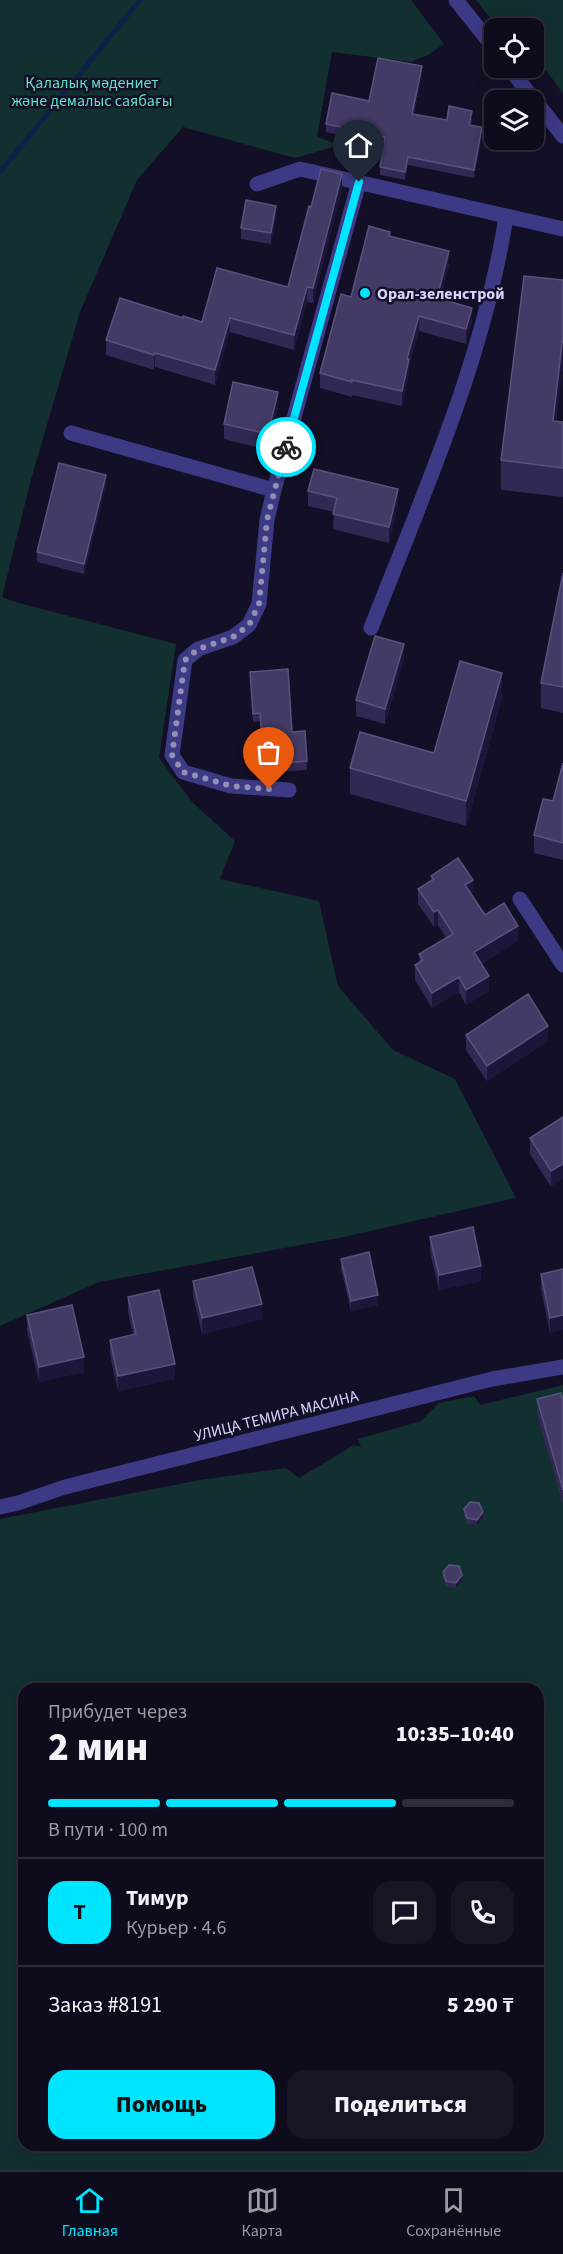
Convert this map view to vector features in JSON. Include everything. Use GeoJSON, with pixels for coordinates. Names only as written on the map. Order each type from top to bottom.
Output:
{"type":"FeatureCollection","features":[{"type":"Feature","properties":{"kind":"street"},"geometry":{"type":"LineString","coordinates":[[456,0],[484,35]]}},
{"type":"Feature","properties":{"kind":"street"},"geometry":{"type":"LineString","coordinates":[[517,78],[563,135]]}},
{"type":"Feature","properties":{"kind":"street"},"geometry":{"type":"LineString","coordinates":[[257,184],[300,169],[506,218],[563,229]]}},
{"type":"Feature","properties":{"kind":"street"},"geometry":{"type":"LineString","coordinates":[[289,790],[231,786],[183,772],[172,755],[185,660],[198,649],[233,637],[249,625],[259,604],[267,520],[274,490],[359,182]]}},
{"type":"Feature","properties":{"kind":"street"},"geometry":{"type":"LineString","coordinates":[[370,628],[435,466],[474,357],[498,270],[506,218]]}},
{"type":"Feature","properties":{"kind":"street"},"geometry":{"type":"LineString","coordinates":[[71,433],[274,490]]}},
{"type":"Feature","properties":{"kind":"street"},"geometry":{"type":"LineString","coordinates":[[520,899],[563,965]]}},
{"type":"Feature","properties":{"kind":"street","name":"УЛИЦА ТЕМИРА МАСИНА"},"geometry":{"type":"LineString","coordinates":[[0,1507],[65,1486],[492,1378],[563,1367]]}},
{"type":"Feature","properties":{"kind":"green space","name":"Қалалық мәдениет және демалыс саябағы"},"geometry":{"type":"Polygon","coordinates":[[[0,0],[411,0],[444,44],[428,55],[411,62],[332,52],[317,137],[340,145],[295,158],[183,127],[137,180],[80,312],[30,483],[2,597],[176,644],[159,758],[193,803],[235,841],[220,879],[319,901],[338,986],[393,1050],[455,1079],[516,1198],[339,1238],[99,1282],[0,1326],[0,0]]]}},
{"type":"Feature","properties":{"kind":"green space"},"geometry":{"type":"Polygon","coordinates":[[[476,0],[563,0],[563,93],[544,68],[544,18],[490,18],[476,0]]]}},
{"type":"Feature","properties":{"kind":"green space"},"geometry":{"type":"Polygon","coordinates":[[[563,1385],[563,2170],[0,2170],[0,1519],[200,1480],[286,1468],[299,1478],[354,1445],[361,1447],[358,1439],[421,1421],[439,1403],[474,1396],[480,1405],[563,1385]]]}},
{"type":"Feature","properties":{"kind":"building"},"geometry":{"type":"Polygon","coordinates":[[[378,58],[422,66],[412,114],[447,120],[449,106],[472,111],[469,125],[482,127],[474,170],[408,157],[405,172],[380,167],[385,137],[326,124],[332,93],[369,101],[378,58]]]}},
{"type":"Feature","properties":{"kind":"building"},"geometry":{"type":"Polygon","coordinates":[[[321,169],[342,174],[313,288],[307,287],[294,335],[230,318],[215,370],[106,340],[120,298],[202,322],[217,268],[288,287],[321,169]]]}},
{"type":"Feature","properties":{"kind":"building"},"geometry":{"type":"Polygon","coordinates":[[[246,200],[276,206],[271,233],[241,228],[246,200]]]}},
{"type":"Feature","properties":{"kind":"building"},"geometry":{"type":"Polygon","coordinates":[[[369,226],[390,232],[389,236],[449,251],[437,298],[472,308],[466,329],[419,316],[407,359],[409,359],[402,391],[352,380],[352,382],[320,373],[341,294],[351,297],[369,226]]]}},
{"type":"Feature","properties":{"kind":"building"},"geometry":{"type":"Polygon","coordinates":[[[524,276],[563,280],[563,335],[553,421],[563,422],[563,468],[501,460],[524,276]]]}},
{"type":"Feature","properties":{"kind":"building"},"geometry":{"type":"Polygon","coordinates":[[[233,382],[278,392],[268,434],[224,424],[233,382]]]}},
{"type":"Feature","properties":{"kind":"building"},"geometry":{"type":"Polygon","coordinates":[[[59,463],[106,475],[84,564],[37,552],[59,463]]]}},
{"type":"Feature","properties":{"kind":"building"},"geometry":{"type":"Polygon","coordinates":[[[314,469],[398,489],[389,527],[333,514],[337,498],[308,491],[314,469]]]}},
{"type":"Feature","properties":{"kind":"building"},"geometry":{"type":"Polygon","coordinates":[[[563,573],[563,687],[541,683],[563,573]]]}},
{"type":"Feature","properties":{"kind":"building"},"geometry":{"type":"Polygon","coordinates":[[[375,636],[404,644],[385,709],[356,700],[375,636]]]}},
{"type":"Feature","properties":{"kind":"building"},"geometry":{"type":"Polygon","coordinates":[[[460,661],[502,673],[466,801],[350,768],[360,732],[434,753],[460,661]]]}},
{"type":"Feature","properties":{"kind":"building"},"geometry":{"type":"Polygon","coordinates":[[[288,669],[292,732],[305,731],[307,761],[264,765],[260,713],[253,714],[250,672],[288,669]]]}},
{"type":"Feature","properties":{"kind":"building"},"geometry":{"type":"Polygon","coordinates":[[[563,763],[563,843],[534,835],[543,799],[553,801],[563,763]]]}},
{"type":"Feature","properties":{"kind":"building"},"geometry":{"type":"Polygon","coordinates":[[[458,858],[473,880],[465,885],[485,915],[504,903],[518,926],[474,952],[489,976],[466,990],[459,977],[432,993],[415,965],[423,960],[419,954],[453,934],[438,910],[434,912],[418,889],[434,879],[431,876],[458,858]]]}},
{"type":"Feature","properties":{"kind":"building"},"geometry":{"type":"Polygon","coordinates":[[[528,994],[548,1026],[487,1066],[466,1035],[528,994]]]}},
{"type":"Feature","properties":{"kind":"building"},"geometry":{"type":"Polygon","coordinates":[[[563,1117],[563,1164],[551,1171],[530,1138],[563,1117]]]}},
{"type":"Feature","properties":{"kind":"building"},"geometry":{"type":"Polygon","coordinates":[[[473,1227],[481,1266],[439,1275],[430,1237],[473,1227]]]}},
{"type":"Feature","properties":{"kind":"building"},"geometry":{"type":"Polygon","coordinates":[[[369,1252],[378,1295],[351,1301],[341,1259],[369,1252]]]}},
{"type":"Feature","properties":{"kind":"building"},"geometry":{"type":"Polygon","coordinates":[[[252,1267],[262,1304],[202,1318],[193,1281],[252,1267]]]}},
{"type":"Feature","properties":{"kind":"building"},"geometry":{"type":"Polygon","coordinates":[[[563,1269],[563,1315],[550,1318],[541,1274],[563,1269]]]}},
{"type":"Feature","properties":{"kind":"building"},"geometry":{"type":"Polygon","coordinates":[[[159,1290],[175,1364],[118,1376],[110,1340],[136,1334],[128,1297],[159,1290]]]}},
{"type":"Feature","properties":{"kind":"building"},"geometry":{"type":"Polygon","coordinates":[[[72,1305],[84,1357],[39,1367],[27,1315],[72,1305]]]}},
{"type":"Feature","properties":{"kind":"building"},"geometry":{"type":"Polygon","coordinates":[[[561,1393],[563,1400],[563,1490],[537,1399],[561,1393]]]}},
{"type":"Feature","properties":{"kind":"building"},"geometry":{"type":"Polygon","coordinates":[[[470,1502],[479,1503],[483,1512],[477,1520],[467,1518],[464,1509],[470,1502]]]}},
{"type":"Feature","properties":{"kind":"building"},"geometry":{"type":"Polygon","coordinates":[[[449,1565],[459,1566],[462,1575],[456,1583],[446,1581],[443,1572],[449,1565]]]}},
{"type":"Feature","properties":{"kind":"waterway"},"geometry":{"type":"LineString","coordinates":[[0,172],[140,0]]}},
{"type":"Feature","properties":{"kind":"way so far"},"geometry":{"type":"LineString","coordinates":[[269,789],[231,786],[183,772],[172,755],[185,660],[198,649],[233,637],[249,625],[259,604],[267,520],[286,447]]}},
{"type":"Feature","properties":{"kind":"place","name":"Орал-зеленстрой"},"geometry":{"type":"Point","coordinates":[365,293]}},
{"type":"Feature","properties":{"kind":"route"},"geometry":{"type":"LineString","coordinates":[[286,447],[359,182]]}}]}
